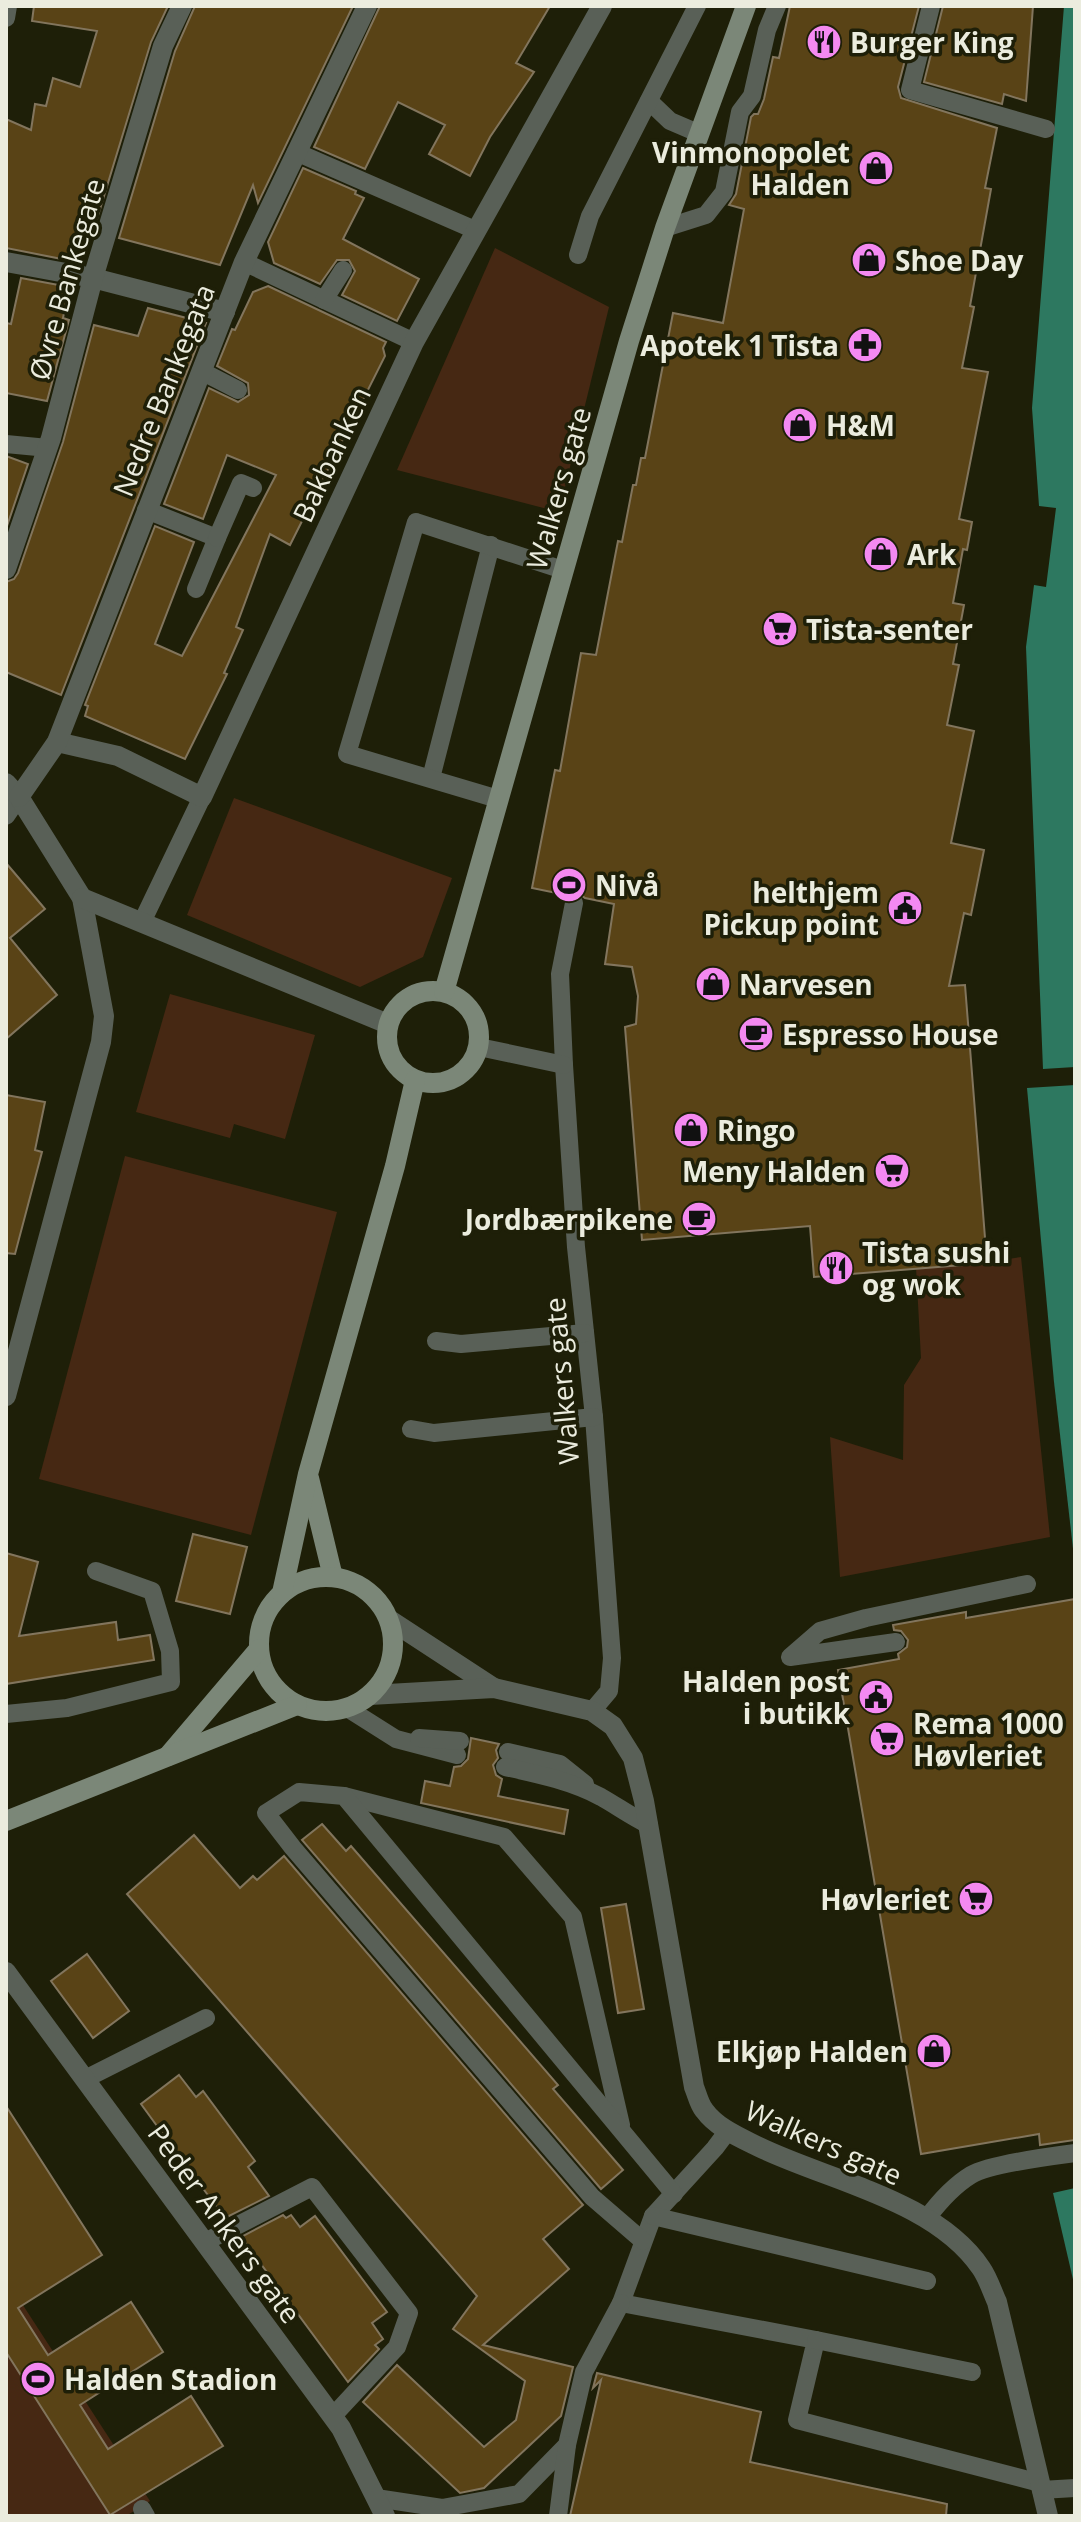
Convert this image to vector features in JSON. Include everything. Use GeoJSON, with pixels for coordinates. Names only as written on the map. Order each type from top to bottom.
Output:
{"type":"FeatureCollection","features":[{"type":"Feature","properties":{"kind":"street","name":"Øvre Bankegate"},"geometry":{"type":"LineString","coordinates":[[6,569],[48,448],[93,278],[163,46],[182,6]]}},
{"type":"Feature","properties":{"kind":"street","name":"Nedre Bankegata"},"geometry":{"type":"LineString","coordinates":[[12,790],[57,742],[244,262],[367,6]]}},
{"type":"Feature","properties":{"kind":"street","name":"Bakbanken"},"geometry":{"type":"LineString","coordinates":[[202,797],[414,342],[602,6]]}},
{"type":"Feature","properties":{"kind":"street","name":"Walkers gate"},"geometry":{"type":"LineString","coordinates":[[444,992],[563,570],[665,228],[746,6]]}},
{"type":"Feature","properties":{"kind":"street"},"geometry":{"type":"LineString","coordinates":[[6,262],[93,278],[225,312]]}},
{"type":"Feature","properties":{"kind":"street"},"geometry":{"type":"LineString","coordinates":[[57,742],[118,756],[202,797]]}},
{"type":"Feature","properties":{"kind":"street"},"geometry":{"type":"LineString","coordinates":[[6,1396],[101,1042],[104,1016],[82,898],[12,790]]}},
{"type":"Feature","properties":{"kind":"street"},"geometry":{"type":"LineString","coordinates":[[82,898],[388,1024]]}},
{"type":"Feature","properties":{"kind":"street"},"geometry":{"type":"LineString","coordinates":[[430,990],[444,992],[465,1003],[473,1012],[478,1023],[479,1047],[472,1062],[454,1078],[431,1084],[415,1080],[401,1071],[391,1057],[387,1041],[388,1024],[394,1011],[416,993],[430,990]]}},
{"type":"Feature","properties":{"kind":"street"},"geometry":{"type":"LineString","coordinates":[[282,1593],[306,1580],[333,1577],[351,1581],[367,1590],[381,1604],[390,1620],[392,1661],[384,1679],[370,1695],[347,1708],[322,1711],[297,1705],[271,1682],[259,1649],[264,1618],[282,1593],[308,1474],[395,1166],[415,1080]]}},
{"type":"Feature","properties":{"kind":"street"},"geometry":{"type":"LineString","coordinates":[[308,1474],[333,1577]]}},
{"type":"Feature","properties":{"kind":"street"},"geometry":{"type":"LineString","coordinates":[[390,1620],[494,1688]]}},
{"type":"Feature","properties":{"kind":"street"},"geometry":{"type":"LineString","coordinates":[[166,1759],[259,1649]]}},
{"type":"Feature","properties":{"kind":"street"},"geometry":{"type":"LineString","coordinates":[[370,1695],[494,1688],[592,1711]]}},
{"type":"Feature","properties":{"kind":"street"},"geometry":{"type":"LineString","coordinates":[[6,1821],[297,1705]]}},
{"type":"Feature","properties":{"kind":"street","name":"Walkers gate"},"geometry":{"type":"LineString","coordinates":[[592,1711],[613,1726],[633,1758],[649,1825],[694,2087],[704,2110],[727,2132],[927,2218],[960,2245],[982,2269],[997,2302],[1048,2516]]}},
{"type":"Feature","properties":{"kind":"street","name":"Peder Ankers gate"},"geometry":{"type":"LineString","coordinates":[[6,1972],[333,2416],[381,2507]]}},
{"type":"Feature","properties":{"kind":"lane"},"geometry":{"type":"LineString","coordinates":[[6,18],[8,6]]}},
{"type":"Feature","properties":{"kind":"lane"},"geometry":{"type":"LineString","coordinates":[[578,255],[590,216],[697,6]]}},
{"type":"Feature","properties":{"kind":"lane"},"geometry":{"type":"LineString","coordinates":[[665,228],[706,215],[724,192],[740,112],[752,96],[767,30],[777,6]]}},
{"type":"Feature","properties":{"kind":"lane"},"geometry":{"type":"LineString","coordinates":[[931,6],[910,90],[1046,129]]}},
{"type":"Feature","properties":{"kind":"lane"},"geometry":{"type":"LineString","coordinates":[[649,101],[670,121],[698,133]]}},
{"type":"Feature","properties":{"kind":"lane"},"geometry":{"type":"LineString","coordinates":[[296,152],[475,230]]}},
{"type":"Feature","properties":{"kind":"lane"},"geometry":{"type":"LineString","coordinates":[[244,262],[414,342]]}},
{"type":"Feature","properties":{"kind":"lane"},"geometry":{"type":"LineString","coordinates":[[324,300],[343,270]]}},
{"type":"Feature","properties":{"kind":"lane"},"geometry":{"type":"LineString","coordinates":[[201,371],[238,390]]}},
{"type":"Feature","properties":{"kind":"lane"},"geometry":{"type":"LineString","coordinates":[[6,444],[48,448]]}},
{"type":"Feature","properties":{"kind":"lane"},"geometry":{"type":"LineString","coordinates":[[196,589],[241,483],[253,488]]}},
{"type":"Feature","properties":{"kind":"lane"},"geometry":{"type":"LineString","coordinates":[[146,510],[217,538]]}},
{"type":"Feature","properties":{"kind":"lane"},"geometry":{"type":"LineString","coordinates":[[498,799],[347,754],[416,522],[563,570]]}},
{"type":"Feature","properties":{"kind":"lane"},"geometry":{"type":"LineString","coordinates":[[431,778],[491,545]]}},
{"type":"Feature","properties":{"kind":"lane"},"geometry":{"type":"LineString","coordinates":[[6,816],[12,790]]}},
{"type":"Feature","properties":{"kind":"lane"},"geometry":{"type":"LineString","coordinates":[[142,922],[202,797]]}},
{"type":"Feature","properties":{"kind":"lane","name":"Walkers gate"},"geometry":{"type":"LineString","coordinates":[[574,903],[560,974],[564,1065],[612,1658],[609,1691],[592,1711]]}},
{"type":"Feature","properties":{"kind":"lane"},"geometry":{"type":"LineString","coordinates":[[479,1047],[564,1065]]}},
{"type":"Feature","properties":{"kind":"lane"},"geometry":{"type":"LineString","coordinates":[[436,1341],[461,1344],[585,1333]]}},
{"type":"Feature","properties":{"kind":"lane"},"geometry":{"type":"LineString","coordinates":[[411,1429],[434,1433],[594,1417]]}},
{"type":"Feature","properties":{"kind":"lane"},"geometry":{"type":"LineString","coordinates":[[6,1714],[67,1708],[171,1682],[170,1651],[152,1591],[96,1571]]}},
{"type":"Feature","properties":{"kind":"lane"},"geometry":{"type":"LineString","coordinates":[[896,1642],[790,1657],[820,1631],[866,1618],[1027,1584]]}},
{"type":"Feature","properties":{"kind":"lane"},"geometry":{"type":"LineString","coordinates":[[347,1708],[396,1739],[443,1738],[459,1748]]}},
{"type":"Feature","properties":{"kind":"lane"},"geometry":{"type":"LineString","coordinates":[[507,1760],[601,1797],[625,1814],[649,1825]]}},
{"type":"Feature","properties":{"kind":"lane"},"geometry":{"type":"LineString","coordinates":[[623,2131],[573,1917],[504,1837],[344,1796],[299,1792],[266,1813],[592,2197],[643,2241]]}},
{"type":"Feature","properties":{"kind":"lane"},"geometry":{"type":"LineString","coordinates":[[344,1796],[674,2194]]}},
{"type":"Feature","properties":{"kind":"lane"},"geometry":{"type":"LineString","coordinates":[[85,2079],[206,2018]]}},
{"type":"Feature","properties":{"kind":"lane"},"geometry":{"type":"LineString","coordinates":[[558,2516],[567,2445],[584,2372],[621,2303],[653,2216],[727,2132]]}},
{"type":"Feature","properties":{"kind":"lane"},"geometry":{"type":"LineString","coordinates":[[927,2218],[942,2198],[973,2173],[1075,2153]]}},
{"type":"Feature","properties":{"kind":"lane"},"geometry":{"type":"LineString","coordinates":[[205,2242],[312,2187],[409,2313],[397,2347],[333,2416]]}},
{"type":"Feature","properties":{"kind":"lane"},"geometry":{"type":"LineString","coordinates":[[653,2216],[927,2281]]}},
{"type":"Feature","properties":{"kind":"lane"},"geometry":{"type":"LineString","coordinates":[[621,2303],[972,2372]]}},
{"type":"Feature","properties":{"kind":"lane"},"geometry":{"type":"LineString","coordinates":[[816,2340],[797,2420],[1040,2487],[1075,2488]]}},
{"type":"Feature","properties":{"kind":"lane"},"geometry":{"type":"LineString","coordinates":[[381,2507],[491,2507],[519,2494],[567,2445]]}},
{"type":"Feature","properties":{"kind":"shaded area"},"geometry":{"type":"Polygon","coordinates":[[[1064,6],[1075,6],[1075,1067],[1043,1069],[1026,647],[1034,585],[1046,587],[1056,508],[1039,506],[1032,408],[1064,6]]]}},
{"type":"Feature","properties":{"kind":"shaded area"},"geometry":{"type":"Polygon","coordinates":[[[495,248],[609,307],[559,512],[397,470],[495,248]]]}},
{"type":"Feature","properties":{"kind":"shaded area"},"geometry":{"type":"Polygon","coordinates":[[[234,798],[452,878],[423,957],[360,987],[187,915],[234,798]]]}},
{"type":"Feature","properties":{"kind":"shaded area"},"geometry":{"type":"Polygon","coordinates":[[[170,994],[315,1035],[285,1139],[234,1124],[230,1138],[136,1112],[170,994]]]}},
{"type":"Feature","properties":{"kind":"shaded area"},"geometry":{"type":"Polygon","coordinates":[[[1075,1085],[1075,1566],[1054,1382],[1027,1088],[1075,1085]]]}},
{"type":"Feature","properties":{"kind":"shaded area"},"geometry":{"type":"Polygon","coordinates":[[[125,1156],[337,1212],[251,1535],[39,1479],[125,1156]]]}},
{"type":"Feature","properties":{"kind":"shaded area"},"geometry":{"type":"Polygon","coordinates":[[[1021,1257],[1050,1537],[840,1577],[830,1437],[903,1460],[904,1385],[921,1358],[916,1267],[1021,1257]]]}},
{"type":"Feature","properties":{"kind":"shaded area"},"geometry":{"type":"Polygon","coordinates":[[[1075,2188],[1075,2288],[1053,2193],[1075,2188]]]}},
{"type":"Feature","properties":{"kind":"shaded area","name":"Halden Stadion"},"geometry":{"type":"Polygon","coordinates":[[[6,2279],[150,2501],[126,2516],[6,2516],[6,2279]]]}},
{"type":"Feature","properties":{"kind":"building"},"geometry":{"type":"Polygon","coordinates":[[[34,6],[168,6],[151,42],[93,232],[82,229],[72,261],[6,248],[6,119],[31,130],[35,104],[46,106],[53,78],[80,87],[97,31],[32,21],[34,6]]]}},
{"type":"Feature","properties":{"kind":"building"},"geometry":{"type":"Polygon","coordinates":[[[195,6],[353,6],[258,203],[253,185],[220,265],[119,238],[175,51],[195,6]]]}},
{"type":"Feature","properties":{"kind":"building"},"geometry":{"type":"Polygon","coordinates":[[[380,6],[550,6],[516,63],[534,72],[490,137],[470,176],[429,154],[445,125],[398,102],[365,169],[314,147],[380,6]]]}},
{"type":"Feature","properties":{"kind":"building","name":"Tista-senter"},"geometry":{"type":"Polygon","coordinates":[[[790,6],[919,6],[898,87],[901,98],[997,128],[985,188],[991,189],[962,368],[988,372],[959,519],[972,522],[967,550],[963,549],[953,603],[964,605],[953,664],[959,665],[947,725],[974,731],[951,843],[984,850],[971,915],[964,913],[949,986],[965,985],[987,1263],[814,1277],[810,1226],[642,1240],[625,1027],[636,1024],[638,996],[632,967],[605,964],[614,904],[585,898],[576,891],[566,895],[532,888],[555,770],[560,771],[581,653],[596,655],[618,541],[622,542],[633,485],[636,485],[641,458],[645,458],[673,313],[723,323],[744,209],[729,205],[736,194],[751,117],[758,114],[764,99],[773,57],[779,58],[790,6]]]}},
{"type":"Feature","properties":{"kind":"building"},"geometry":{"type":"Polygon","coordinates":[[[943,6],[1033,6],[1026,101],[1004,94],[1002,104],[924,82],[943,6]]]}},
{"type":"Feature","properties":{"kind":"building"},"geometry":{"type":"Polygon","coordinates":[[[303,168],[356,191],[355,194],[364,198],[343,239],[419,279],[397,321],[342,295],[355,271],[349,260],[337,260],[320,284],[274,263],[268,242],[303,168]]]}},
{"type":"Feature","properties":{"kind":"building"},"geometry":{"type":"Polygon","coordinates":[[[21,278],[64,286],[62,292],[68,293],[63,318],[69,320],[47,401],[6,393],[6,323],[11,324],[21,278]]]}},
{"type":"Feature","properties":{"kind":"building"},"geometry":{"type":"Polygon","coordinates":[[[268,286],[386,342],[383,348],[385,356],[290,545],[270,534],[236,627],[243,630],[224,673],[227,674],[185,759],[85,716],[88,706],[85,705],[155,526],[194,542],[155,644],[182,656],[276,475],[227,455],[203,519],[164,504],[209,388],[238,402],[249,395],[248,383],[217,366],[232,329],[235,330],[253,292],[268,286]]]}},
{"type":"Feature","properties":{"kind":"building"},"geometry":{"type":"Polygon","coordinates":[[[148,308],[206,323],[61,695],[6,672],[6,582],[18,573],[63,442],[94,325],[138,336],[148,308]]]}},
{"type":"Feature","properties":{"kind":"building"},"geometry":{"type":"Polygon","coordinates":[[[6,456],[28,464],[6,529],[6,456]]]}},
{"type":"Feature","properties":{"kind":"building"},"geometry":{"type":"Polygon","coordinates":[[[6,863],[45,909],[10,938],[57,995],[6,1039],[6,863]]]}},
{"type":"Feature","properties":{"kind":"building"},"geometry":{"type":"Polygon","coordinates":[[[6,1095],[45,1102],[35,1150],[42,1152],[15,1254],[6,1253],[6,1095]]]}},
{"type":"Feature","properties":{"kind":"building"},"geometry":{"type":"Polygon","coordinates":[[[193,1534],[247,1547],[230,1614],[176,1601],[193,1534]]]}},
{"type":"Feature","properties":{"kind":"building"},"geometry":{"type":"Polygon","coordinates":[[[6,1553],[38,1562],[19,1636],[116,1622],[118,1640],[150,1635],[154,1660],[6,1684],[6,1553]]]}},
{"type":"Feature","properties":{"kind":"building","name":"Høvleriet"},"geometry":{"type":"Polygon","coordinates":[[[1075,1599],[1075,2140],[1040,2145],[1039,2134],[921,2154],[838,1670],[899,1659],[898,1654],[907,1647],[908,1640],[901,1631],[894,1630],[893,1625],[966,1612],[966,1618],[1075,1599]]]}},
{"type":"Feature","properties":{"kind":"building"},"geometry":{"type":"Polygon","coordinates":[[[471,1738],[499,1744],[496,1750],[498,1758],[493,1765],[496,1775],[502,1779],[498,1796],[568,1810],[564,1834],[421,1803],[425,1781],[450,1786],[454,1767],[461,1766],[468,1759],[471,1738]]]}},
{"type":"Feature","properties":{"kind":"building"},"geometry":{"type":"Polygon","coordinates":[[[322,1824],[346,1851],[351,1846],[558,2085],[553,2089],[623,2170],[601,2189],[302,1840],[322,1824]]]}},
{"type":"Feature","properties":{"kind":"building"},"geometry":{"type":"Polygon","coordinates":[[[194,1835],[240,1888],[253,1876],[257,1880],[284,1856],[583,2205],[543,2239],[569,2269],[483,2345],[573,2367],[561,2416],[484,2488],[460,2493],[363,2402],[397,2365],[484,2447],[516,2420],[525,2381],[453,2329],[477,2296],[127,1894],[194,1835]]]}},
{"type":"Feature","properties":{"kind":"building"},"geometry":{"type":"Polygon","coordinates":[[[626,1904],[644,2009],[618,2013],[601,1908],[626,1904]]]}},
{"type":"Feature","properties":{"kind":"building"},"geometry":{"type":"Polygon","coordinates":[[[87,1954],[129,2011],[93,2038],[51,1981],[87,1954]]]}},
{"type":"Feature","properties":{"kind":"building"},"geometry":{"type":"Polygon","coordinates":[[[179,2075],[196,2097],[203,2091],[255,2161],[248,2167],[269,2196],[225,2218],[181,2159],[141,2104],[179,2075]]]}},
{"type":"Feature","properties":{"kind":"building"},"geometry":{"type":"Polygon","coordinates":[[[6,2106],[102,2255],[18,2308],[48,2355],[131,2302],[163,2352],[80,2405],[108,2449],[191,2396],[223,2446],[110,2515],[6,2352],[6,2106]]]}},
{"type":"Feature","properties":{"kind":"building"},"geometry":{"type":"Polygon","coordinates":[[[283,2215],[286,2218],[291,2215],[300,2227],[315,2216],[387,2312],[372,2323],[383,2339],[375,2345],[379,2349],[348,2382],[241,2237],[283,2215]]]}},
{"type":"Feature","properties":{"kind":"building"},"geometry":{"type":"Polygon","coordinates":[[[597,2373],[761,2412],[750,2462],[947,2504],[946,2516],[570,2516],[601,2380],[593,2388],[597,2373]]]}},
{"type":"Feature","properties":{"kind":"place","name":"Burger King"},"geometry":{"type":"Point","coordinates":[824,42]}},
{"type":"Feature","properties":{"kind":"place","name":"Vinmonopolet Halden"},"geometry":{"type":"Point","coordinates":[876,168]}},
{"type":"Feature","properties":{"kind":"place","name":"Shoe Day"},"geometry":{"type":"Point","coordinates":[869,260]}},
{"type":"Feature","properties":{"kind":"place","name":"Apotek 1 Tista"},"geometry":{"type":"Point","coordinates":[865,345]}},
{"type":"Feature","properties":{"kind":"place","name":"H&M"},"geometry":{"type":"Point","coordinates":[800,425]}},
{"type":"Feature","properties":{"kind":"place","name":"Ark"},"geometry":{"type":"Point","coordinates":[881,554]}},
{"type":"Feature","properties":{"kind":"place","name":"Tista-senter"},"geometry":{"type":"Point","coordinates":[780,629]}},
{"type":"Feature","properties":{"kind":"place","name":"Nivå"},"geometry":{"type":"Point","coordinates":[569,885]}},
{"type":"Feature","properties":{"kind":"place","name":"helthjem Pickup point"},"geometry":{"type":"Point","coordinates":[905,908]}},
{"type":"Feature","properties":{"kind":"place","name":"Narvesen"},"geometry":{"type":"Point","coordinates":[713,984]}},
{"type":"Feature","properties":{"kind":"place","name":"Espresso House"},"geometry":{"type":"Point","coordinates":[756,1034]}},
{"type":"Feature","properties":{"kind":"place","name":"Ringo"},"geometry":{"type":"Point","coordinates":[691,1130]}},
{"type":"Feature","properties":{"kind":"place","name":"Meny Halden"},"geometry":{"type":"Point","coordinates":[892,1171]}},
{"type":"Feature","properties":{"kind":"place","name":"Jordbærpikene"},"geometry":{"type":"Point","coordinates":[699,1219]}},
{"type":"Feature","properties":{"kind":"place","name":"Tista sushi og wok"},"geometry":{"type":"Point","coordinates":[836,1268]}},
{"type":"Feature","properties":{"kind":"place","name":"Halden post i butikk"},"geometry":{"type":"Point","coordinates":[876,1697]}},
{"type":"Feature","properties":{"kind":"place","name":"Rema 1000 Høvleriet"},"geometry":{"type":"Point","coordinates":[887,1739]}},
{"type":"Feature","properties":{"kind":"place","name":"Høvleriet"},"geometry":{"type":"Point","coordinates":[976,1899]}},
{"type":"Feature","properties":{"kind":"place","name":"Elkjøp Halden"},"geometry":{"type":"Point","coordinates":[934,2051]}},
{"type":"Feature","properties":{"kind":"place","name":"Halden Stadion"},"geometry":{"type":"Point","coordinates":[38,2379]}}]}
